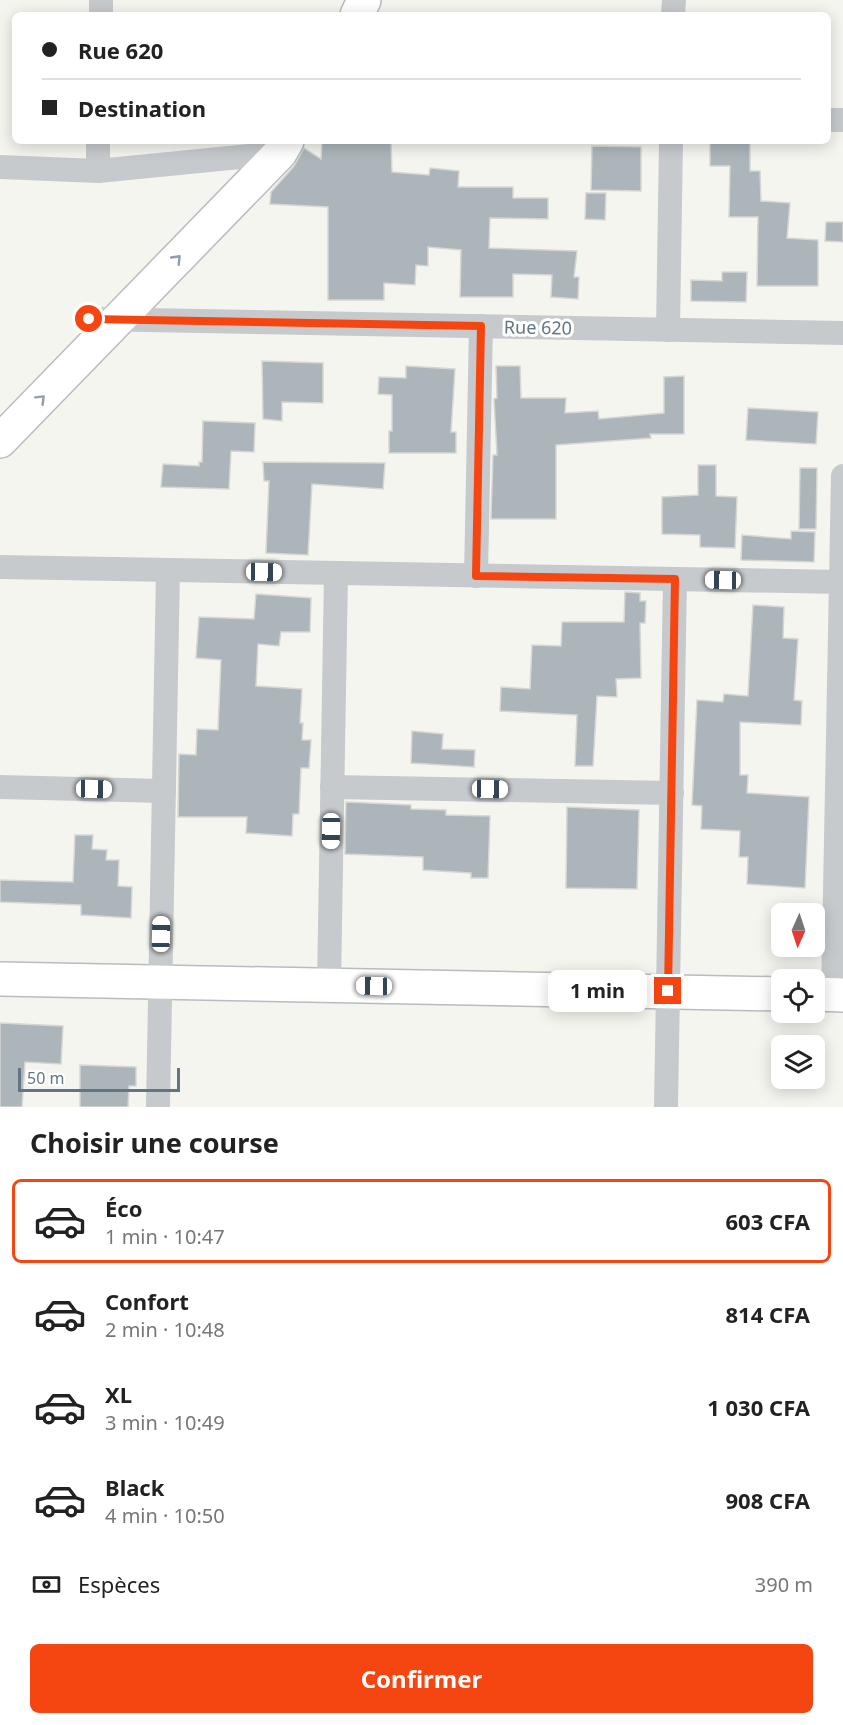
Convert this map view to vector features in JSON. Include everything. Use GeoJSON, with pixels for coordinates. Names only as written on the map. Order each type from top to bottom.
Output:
{"type":"FeatureCollection","features":[{"type":"Feature","properties":{"kind":"main road"},"geometry":{"type":"LineString","coordinates":[[0,441],[104,319],[268,148]]}},
{"type":"Feature","properties":{"kind":"main road"},"geometry":{"type":"LineString","coordinates":[[0,410],[104,319]]}},
{"type":"Feature","properties":{"kind":"main road"},"geometry":{"type":"LineString","coordinates":[[0,979],[771,994]]}},
{"type":"Feature","properties":{"kind":"street"},"geometry":{"type":"LineString","coordinates":[[98,144],[98,171]]}},
{"type":"Feature","properties":{"kind":"street"},"geometry":{"type":"LineString","coordinates":[[668,330],[671,144]]}},
{"type":"Feature","properties":{"kind":"street"},"geometry":{"type":"LineString","coordinates":[[0,167],[98,171],[268,148]]}},
{"type":"Feature","properties":{"kind":"street","name":"Rue 620"},"geometry":{"type":"LineString","coordinates":[[104,319],[843,333]]}},
{"type":"Feature","properties":{"kind":"street"},"geometry":{"type":"LineString","coordinates":[[476,576],[481,326]]}},
{"type":"Feature","properties":{"kind":"street"},"geometry":{"type":"LineString","coordinates":[[830,995],[840,798],[843,476]]}},
{"type":"Feature","properties":{"kind":"street"},"geometry":{"type":"LineString","coordinates":[[0,567],[841,582]]}},
{"type":"Feature","properties":{"kind":"street"},"geometry":{"type":"LineString","coordinates":[[158,1107],[168,570]]}},
{"type":"Feature","properties":{"kind":"street"},"geometry":{"type":"LineString","coordinates":[[329,985],[336,573]]}},
{"type":"Feature","properties":{"kind":"street"},"geometry":{"type":"LineString","coordinates":[[666,1107],[675,579]]}},
{"type":"Feature","properties":{"kind":"street"},"geometry":{"type":"LineString","coordinates":[[0,787],[164,791]]}},
{"type":"Feature","properties":{"kind":"street"},"geometry":{"type":"LineString","coordinates":[[332,787],[672,793]]}},
{"type":"Feature","properties":{"kind":"building"},"geometry":{"type":"Polygon","coordinates":[[[322,144],[391,144],[392,172],[429,175],[430,168],[459,171],[458,187],[513,187],[513,198],[548,198],[548,219],[490,218],[489,248],[577,251],[574,277],[579,277],[578,299],[551,297],[552,275],[513,274],[513,297],[460,297],[461,250],[428,247],[428,266],[416,265],[415,285],[384,283],[384,300],[328,300],[328,207],[270,204],[271,192],[294,166],[304,148],[321,159],[322,144]]]}},
{"type":"Feature","properties":{"kind":"building"},"geometry":{"type":"Polygon","coordinates":[[[710,144],[750,144],[750,171],[760,171],[761,201],[790,203],[787,238],[818,240],[818,286],[757,286],[758,217],[729,217],[730,166],[710,166],[710,144]]]}},
{"type":"Feature","properties":{"kind":"building"},"geometry":{"type":"Polygon","coordinates":[[[592,146],[641,147],[641,191],[591,190],[592,146]]]}},
{"type":"Feature","properties":{"kind":"building"},"geometry":{"type":"Polygon","coordinates":[[[586,193],[606,193],[605,220],[585,219],[586,193]]]}},
{"type":"Feature","properties":{"kind":"building"},"geometry":{"type":"Polygon","coordinates":[[[826,222],[843,222],[843,242],[825,241],[826,222]]]}},
{"type":"Feature","properties":{"kind":"building"},"geometry":{"type":"Polygon","coordinates":[[[722,272],[747,272],[746,302],[691,301],[691,280],[722,281],[722,272]]]}},
{"type":"Feature","properties":{"kind":"building"},"geometry":{"type":"Polygon","coordinates":[[[262,361],[323,363],[323,403],[282,402],[282,421],[263,419],[262,361]]]}},
{"type":"Feature","properties":{"kind":"building"},"geometry":{"type":"Polygon","coordinates":[[[406,366],[455,369],[451,432],[456,432],[456,453],[389,453],[389,431],[392,431],[392,395],[378,394],[379,377],[406,378],[406,366]]]}},
{"type":"Feature","properties":{"kind":"building"},"geometry":{"type":"Polygon","coordinates":[[[496,366],[520,366],[521,398],[566,398],[565,413],[598,411],[599,419],[664,413],[664,377],[684,376],[684,434],[650,434],[651,438],[556,445],[556,519],[491,519],[493,455],[497,455],[494,399],[497,398],[496,366]]]}},
{"type":"Feature","properties":{"kind":"building"},"geometry":{"type":"Polygon","coordinates":[[[748,408],[818,412],[816,444],[746,440],[748,408]]]}},
{"type":"Feature","properties":{"kind":"building"},"geometry":{"type":"Polygon","coordinates":[[[203,421],[255,423],[254,452],[231,451],[229,489],[161,487],[163,464],[199,466],[199,462],[202,462],[203,421]]]}},
{"type":"Feature","properties":{"kind":"building"},"geometry":{"type":"Polygon","coordinates":[[[263,462],[385,463],[383,489],[312,484],[308,555],[266,553],[269,481],[264,481],[263,462]]]}},
{"type":"Feature","properties":{"kind":"building"},"geometry":{"type":"Polygon","coordinates":[[[698,465],[716,465],[716,496],[737,497],[735,548],[700,547],[700,535],[662,534],[662,497],[698,495],[698,465]]]}},
{"type":"Feature","properties":{"kind":"building"},"geometry":{"type":"Polygon","coordinates":[[[800,468],[817,468],[816,529],[799,529],[800,468]]]}},
{"type":"Feature","properties":{"kind":"building"},"geometry":{"type":"Polygon","coordinates":[[[791,531],[815,532],[814,562],[741,560],[742,535],[791,539],[791,531]]]}},
{"type":"Feature","properties":{"kind":"building"},"geometry":{"type":"Polygon","coordinates":[[[625,592],[640,593],[640,601],[646,601],[645,623],[640,623],[641,678],[616,679],[617,697],[597,696],[593,766],[575,766],[577,715],[500,711],[501,687],[530,689],[532,645],[561,646],[562,622],[624,622],[625,592]]]}},
{"type":"Feature","properties":{"kind":"building"},"geometry":{"type":"Polygon","coordinates":[[[256,594],[311,598],[310,632],[281,632],[279,646],[258,644],[256,686],[302,689],[300,723],[303,723],[302,740],[311,740],[309,768],[301,768],[299,814],[293,814],[292,836],[246,833],[247,817],[178,817],[179,754],[196,755],[197,729],[218,730],[221,660],[196,658],[199,617],[254,619],[256,594]]]}},
{"type":"Feature","properties":{"kind":"building"},"geometry":{"type":"Polygon","coordinates":[[[753,605],[784,607],[783,638],[798,639],[794,700],[802,701],[801,725],[740,722],[740,775],[748,775],[747,793],[809,797],[805,888],[747,884],[748,857],[739,857],[740,831],[701,829],[702,806],[692,805],[697,700],[723,702],[724,694],[748,696],[753,605]]]}},
{"type":"Feature","properties":{"kind":"building"},"geometry":{"type":"Polygon","coordinates":[[[412,731],[443,734],[442,749],[475,750],[474,767],[411,763],[412,731]]]}},
{"type":"Feature","properties":{"kind":"building"},"geometry":{"type":"Polygon","coordinates":[[[346,802],[411,805],[411,809],[446,810],[446,815],[490,816],[488,878],[471,878],[471,873],[423,870],[423,857],[345,854],[346,802]]]}},
{"type":"Feature","properties":{"kind":"building"},"geometry":{"type":"Polygon","coordinates":[[[567,807],[639,810],[637,889],[566,888],[567,807]]]}},
{"type":"Feature","properties":{"kind":"building"},"geometry":{"type":"Polygon","coordinates":[[[75,835],[93,835],[92,849],[107,850],[106,860],[119,860],[118,886],[132,887],[131,918],[81,915],[81,905],[0,902],[0,880],[73,882],[75,835]]]}},
{"type":"Feature","properties":{"kind":"building"},"geometry":{"type":"Polygon","coordinates":[[[0,1023],[63,1026],[61,1064],[25,1062],[22,1107],[0,1107],[0,1023]]]}},
{"type":"Feature","properties":{"kind":"building"},"geometry":{"type":"Polygon","coordinates":[[[80,1065],[136,1067],[136,1086],[129,1086],[128,1107],[80,1107],[80,1065]]]}},
{"type":"Feature","properties":{"kind":"route"},"geometry":{"type":"LineString","coordinates":[[89,319],[481,326],[476,576],[675,579],[668,991]]}}]}
